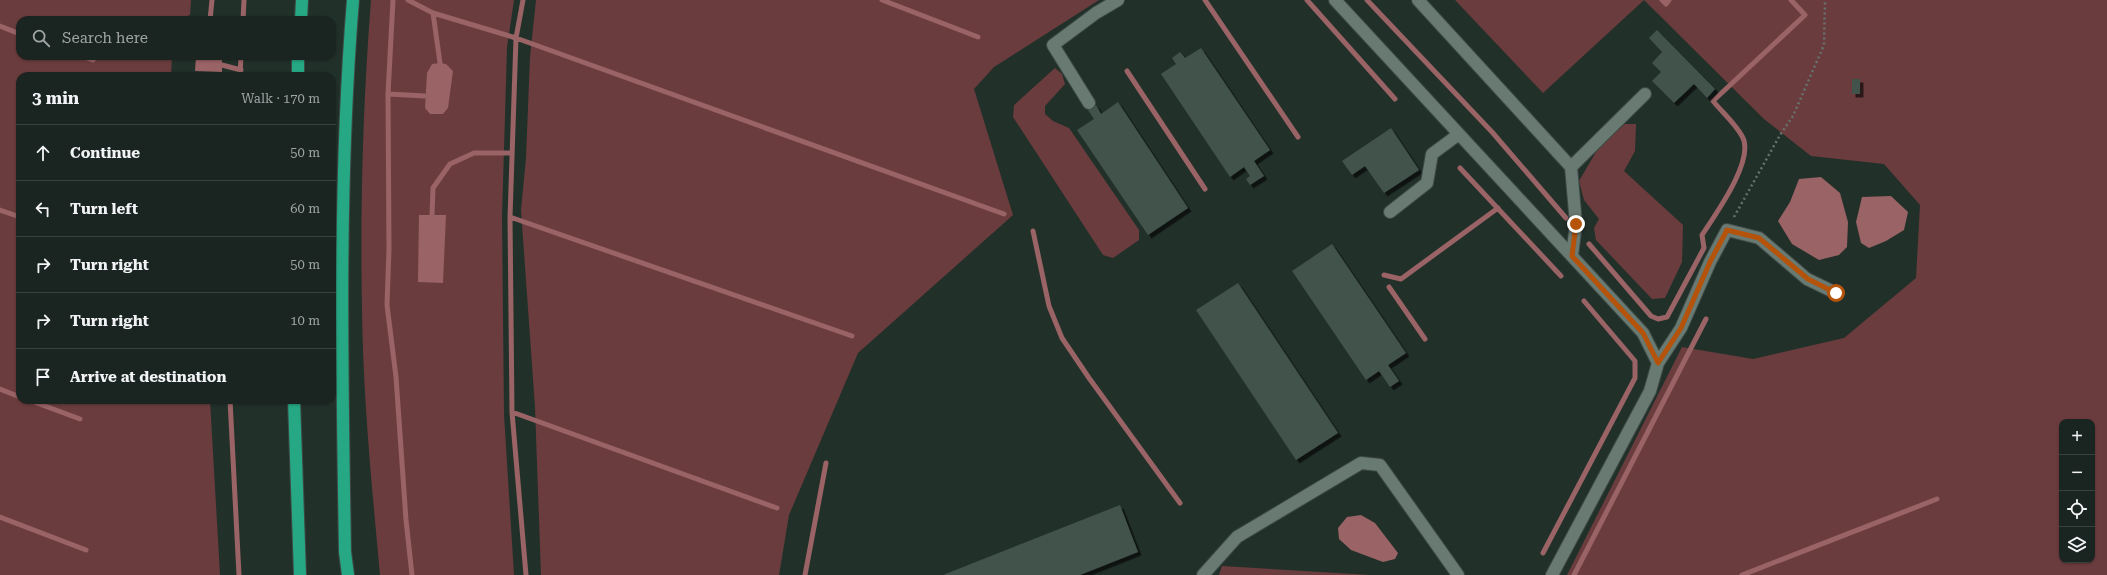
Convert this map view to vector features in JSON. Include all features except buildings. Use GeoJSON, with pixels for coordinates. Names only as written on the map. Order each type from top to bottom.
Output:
{"type":"FeatureCollection","features":[{"type":"Feature","properties":{"kind":"highway"},"geometry":{"type":"LineString","coordinates":[[301,16],[302,0]]}},
{"type":"Feature","properties":{"kind":"highway"},"geometry":{"type":"LineString","coordinates":[[348,575],[345,552],[341,309],[348,59],[354,0]]}},
{"type":"Feature","properties":{"kind":"highway"},"geometry":{"type":"LineString","coordinates":[[298,60],[298,72]]}},
{"type":"Feature","properties":{"kind":"highway"},"geometry":{"type":"LineString","coordinates":[[294,404],[300,575]]}},
{"type":"Feature","properties":{"kind":"lane"},"geometry":{"type":"LineString","coordinates":[[1089,104],[1053,45],[1096,13],[1118,0]]}},
{"type":"Feature","properties":{"kind":"lane"},"geometry":{"type":"LineString","coordinates":[[1336,0],[1643,333],[1658,363]]}},
{"type":"Feature","properties":{"kind":"lane"},"geometry":{"type":"LineString","coordinates":[[1418,0],[1571,167],[1576,224],[1572,256]]}},
{"type":"Feature","properties":{"kind":"lane"},"geometry":{"type":"LineString","coordinates":[[1571,167],[1644,94]]}},
{"type":"Feature","properties":{"kind":"lane"},"geometry":{"type":"LineString","coordinates":[[1390,212],[1427,183],[1432,154],[1459,134]]}},
{"type":"Feature","properties":{"kind":"lane"},"geometry":{"type":"LineString","coordinates":[[1552,575],[1650,391],[1658,363],[1681,328],[1710,262],[1727,230],[1759,238],[1808,279],[1836,293]]}},
{"type":"Feature","properties":{"kind":"lane"},"geometry":{"type":"LineString","coordinates":[[1203,575],[1237,537],[1360,464],[1380,465],[1458,575]]}},
{"type":"Feature","properties":{"kind":"path"},"geometry":{"type":"LineString","coordinates":[[1727,230],[1780,134],[1793,116],[1824,45],[1826,0]]}},
{"type":"Feature","properties":{"kind":"shaded area"},"geometry":{"type":"Polygon","coordinates":[[[0,0],[191,0],[190,15],[187,16],[16,16],[16,60],[172,60],[171,72],[16,72],[16,404],[210,404],[220,575],[0,575],[0,0]]]}},
{"type":"Feature","properties":{"kind":"shaded area"},"geometry":{"type":"Polygon","coordinates":[[[371,0],[514,0],[507,47],[502,217],[504,415],[514,575],[380,575],[366,409],[362,309],[361,232],[363,154],[371,0]]]}},
{"type":"Feature","properties":{"kind":"shaded area"},"geometry":{"type":"Polygon","coordinates":[[[536,0],[1099,0],[994,67],[974,89],[1013,215],[858,353],[789,515],[779,575],[541,575],[535,407],[521,210],[526,158],[530,57],[536,0]]]}},
{"type":"Feature","properties":{"kind":"shaded area"},"geometry":{"type":"Polygon","coordinates":[[[1455,0],[1644,0],[1543,93],[1455,0]]]}},
{"type":"Feature","properties":{"kind":"shaded area"},"geometry":{"type":"Polygon","coordinates":[[[1644,0],[2107,0],[2107,575],[1567,575],[1682,347],[1753,359],[1844,338],[1916,278],[1920,205],[1884,164],[1811,156],[1764,119],[1644,0]]]}},
{"type":"Feature","properties":{"kind":"shaded area"},"geometry":{"type":"Polygon","coordinates":[[[196,60],[222,60],[222,72],[195,71],[196,60]]]}},
{"type":"Feature","properties":{"kind":"shaded area"},"geometry":{"type":"Polygon","coordinates":[[[432,64],[446,64],[453,71],[448,108],[443,114],[430,114],[425,108],[427,73],[432,64]]]}},
{"type":"Feature","properties":{"kind":"shaded area"},"geometry":{"type":"Polygon","coordinates":[[[1055,68],[1062,74],[1065,84],[1045,106],[1045,114],[1053,121],[1069,128],[1139,230],[1139,240],[1113,258],[1103,255],[1013,117],[1014,105],[1055,68]]]}},
{"type":"Feature","properties":{"kind":"shaded area"},"geometry":{"type":"Polygon","coordinates":[[[1625,124],[1636,124],[1635,151],[1624,171],[1683,225],[1682,262],[1665,298],[1652,299],[1596,240],[1594,228],[1599,219],[1584,200],[1579,181],[1599,147],[1625,124]]]}},
{"type":"Feature","properties":{"kind":"shaded area"},"geometry":{"type":"Polygon","coordinates":[[[1821,177],[1840,193],[1848,222],[1847,247],[1839,255],[1819,260],[1792,244],[1778,221],[1790,202],[1799,179],[1821,177]]]}},
{"type":"Feature","properties":{"kind":"shaded area"},"geometry":{"type":"Polygon","coordinates":[[[1891,196],[1908,212],[1904,230],[1886,241],[1869,248],[1861,243],[1856,222],[1862,197],[1891,196]]]}},
{"type":"Feature","properties":{"kind":"shaded area"},"geometry":{"type":"Polygon","coordinates":[[[419,215],[446,215],[443,283],[418,282],[419,215]]]}},
{"type":"Feature","properties":{"kind":"shaded area"},"geometry":{"type":"Polygon","coordinates":[[[1361,515],[1375,523],[1398,553],[1395,559],[1383,562],[1351,550],[1339,539],[1338,528],[1347,517],[1361,515]]]}},
{"type":"Feature","properties":{"kind":"shaded area"},"geometry":{"type":"Polygon","coordinates":[[[1222,566],[1371,575],[1219,575],[1222,566]]]}},
{"type":"Feature","properties":{"kind":"waterway"},"geometry":{"type":"LineString","coordinates":[[210,16],[212,0]]}},
{"type":"Feature","properties":{"kind":"waterway"},"geometry":{"type":"LineString","coordinates":[[243,16],[244,0]]}},
{"type":"Feature","properties":{"kind":"waterway"},"geometry":{"type":"LineString","coordinates":[[393,0],[388,94],[389,249],[387,305],[396,377],[406,520],[412,575]]}},
{"type":"Feature","properties":{"kind":"waterway"},"geometry":{"type":"LineString","coordinates":[[408,0],[433,13],[516,38],[1004,214]]}},
{"type":"Feature","properties":{"kind":"waterway"},"geometry":{"type":"LineString","coordinates":[[523,0],[516,38],[510,217],[512,412],[526,575]]}},
{"type":"Feature","properties":{"kind":"waterway"},"geometry":{"type":"LineString","coordinates":[[882,0],[978,37]]}},
{"type":"Feature","properties":{"kind":"waterway"},"geometry":{"type":"LineString","coordinates":[[1205,0],[1298,137]]}},
{"type":"Feature","properties":{"kind":"waterway"},"geometry":{"type":"LineString","coordinates":[[1307,0],[1395,99]]}},
{"type":"Feature","properties":{"kind":"waterway"},"geometry":{"type":"LineString","coordinates":[[1367,0],[1492,132],[1566,218]]}},
{"type":"Feature","properties":{"kind":"waterway"},"geometry":{"type":"LineString","coordinates":[[1662,0],[1666,4],[1669,0]]}},
{"type":"Feature","properties":{"kind":"waterway"},"geometry":{"type":"LineString","coordinates":[[1589,244],[1651,316],[1658,319],[1667,317],[1704,248],[1702,235],[1732,187],[1739,172],[1743,158],[1745,146],[1742,136],[1732,122],[1713,101],[1805,15],[1791,0]]}},
{"type":"Feature","properties":{"kind":"waterway"},"geometry":{"type":"LineString","coordinates":[[433,13],[440,63]]}},
{"type":"Feature","properties":{"kind":"waterway"},"geometry":{"type":"LineString","coordinates":[[0,26],[16,32]]}},
{"type":"Feature","properties":{"kind":"waterway"},"geometry":{"type":"LineString","coordinates":[[240,72],[241,60]]}},
{"type":"Feature","properties":{"kind":"waterway"},"geometry":{"type":"LineString","coordinates":[[222,65],[241,70]]}},
{"type":"Feature","properties":{"kind":"waterway"},"geometry":{"type":"LineString","coordinates":[[1127,71],[1205,189]]}},
{"type":"Feature","properties":{"kind":"waterway"},"geometry":{"type":"LineString","coordinates":[[388,94],[425,96]]}},
{"type":"Feature","properties":{"kind":"waterway"},"geometry":{"type":"LineString","coordinates":[[432,215],[433,188],[450,164],[474,153],[512,153]]}},
{"type":"Feature","properties":{"kind":"waterway"},"geometry":{"type":"LineString","coordinates":[[1460,168],[1561,276]]}},
{"type":"Feature","properties":{"kind":"waterway"},"geometry":{"type":"LineString","coordinates":[[1384,275],[1401,279],[1498,208]]}},
{"type":"Feature","properties":{"kind":"waterway"},"geometry":{"type":"LineString","coordinates":[[0,210],[16,216]]}},
{"type":"Feature","properties":{"kind":"waterway"},"geometry":{"type":"LineString","coordinates":[[510,217],[852,336]]}},
{"type":"Feature","properties":{"kind":"waterway"},"geometry":{"type":"LineString","coordinates":[[1033,231],[1049,306],[1062,338],[1089,378],[1180,503]]}},
{"type":"Feature","properties":{"kind":"waterway"},"geometry":{"type":"LineString","coordinates":[[1389,287],[1425,339]]}},
{"type":"Feature","properties":{"kind":"waterway"},"geometry":{"type":"LineString","coordinates":[[1543,553],[1635,378],[1635,361],[1584,301]]}},
{"type":"Feature","properties":{"kind":"waterway"},"geometry":{"type":"LineString","coordinates":[[1574,575],[1706,319]]}},
{"type":"Feature","properties":{"kind":"waterway"},"geometry":{"type":"LineString","coordinates":[[0,389],[16,395]]}},
{"type":"Feature","properties":{"kind":"waterway"},"geometry":{"type":"LineString","coordinates":[[40,404],[80,419]]}},
{"type":"Feature","properties":{"kind":"waterway"},"geometry":{"type":"LineString","coordinates":[[230,404],[239,575]]}},
{"type":"Feature","properties":{"kind":"waterway"},"geometry":{"type":"LineString","coordinates":[[512,412],[777,508]]}},
{"type":"Feature","properties":{"kind":"waterway"},"geometry":{"type":"LineString","coordinates":[[805,575],[826,463]]}},
{"type":"Feature","properties":{"kind":"waterway"},"geometry":{"type":"LineString","coordinates":[[1742,575],[1937,499]]}},
{"type":"Feature","properties":{"kind":"waterway"},"geometry":{"type":"LineString","coordinates":[[0,517],[86,550]]}},
{"type":"Feature","properties":{"kind":"route"},"geometry":{"type":"LineString","coordinates":[[1576,224],[1572,256],[1643,333],[1658,363],[1681,328],[1710,262],[1727,230],[1759,238],[1808,279],[1836,293]]}}]}
